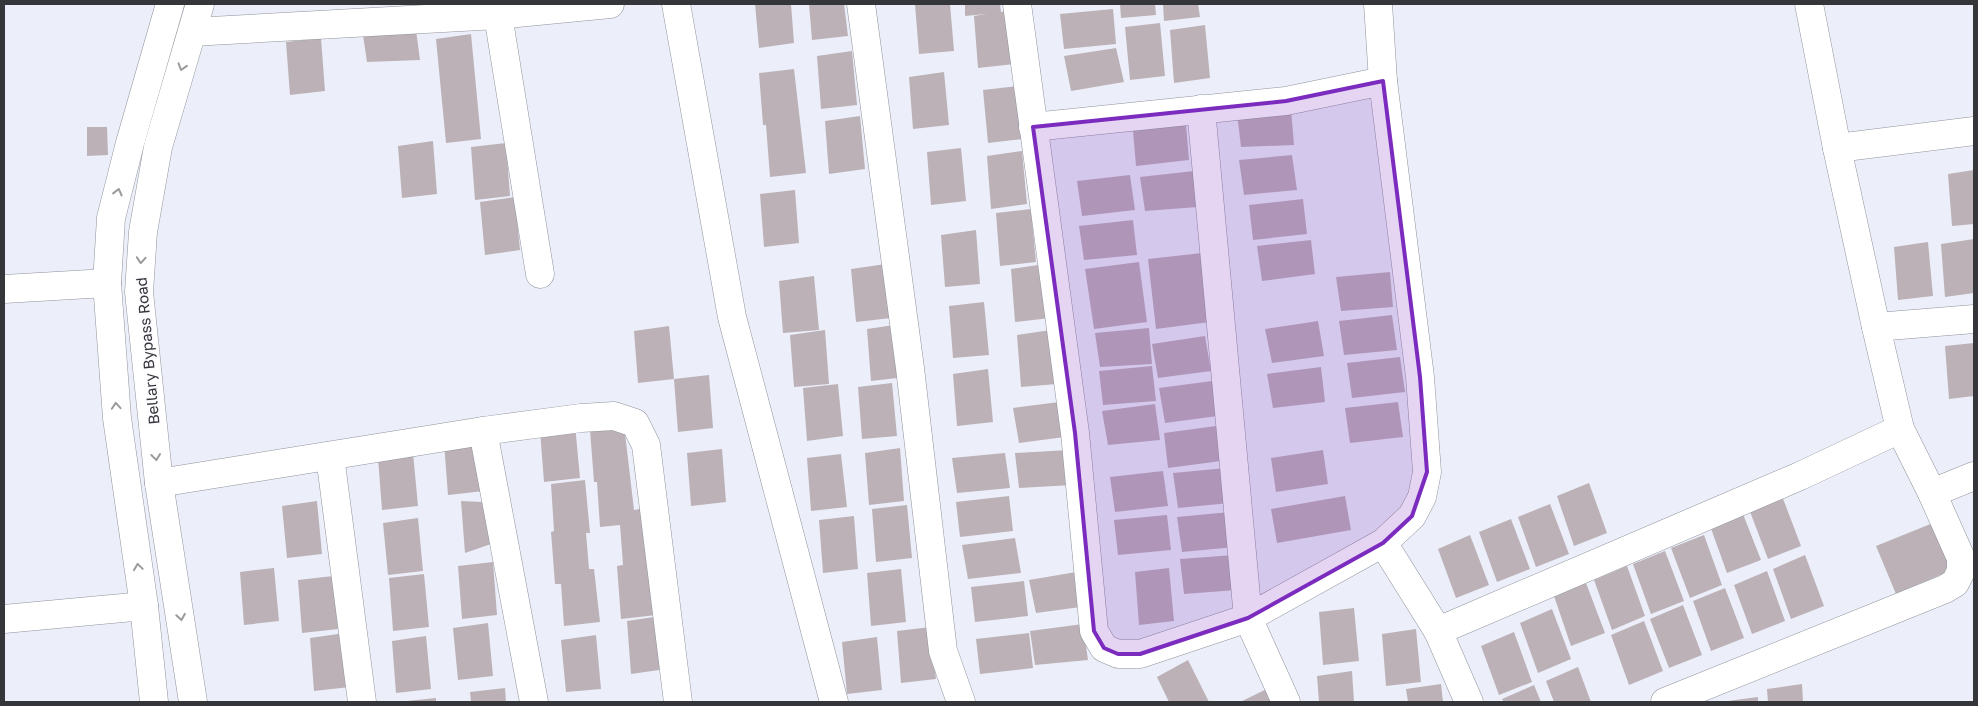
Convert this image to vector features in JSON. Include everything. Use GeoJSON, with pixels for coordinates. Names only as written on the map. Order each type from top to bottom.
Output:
{"type":"FeatureCollection","features":[{"type":"Feature","properties":{"kind":"street"},"geometry":{"type":"LineString","coordinates":[[154,702],[144,606],[117,418],[106,283],[111,218],[130,143],[170,4]]}},
{"type":"Feature","properties":{"kind":"street","name":"Bellary Bypass Road"},"geometry":{"type":"LineString","coordinates":[[193,702],[159,483],[139,292],[146,218],[158,147],[200,4]]}},
{"type":"Feature","properties":{"kind":"street"},"geometry":{"type":"LineString","coordinates":[[192,32],[319,15],[498,15],[610,4]]}},
{"type":"Feature","properties":{"kind":"street"},"geometry":{"type":"LineString","coordinates":[[676,4],[732,317],[834,702]]}},
{"type":"Feature","properties":{"kind":"street"},"geometry":{"type":"LineString","coordinates":[[861,4],[910,368],[943,651],[961,702]]}},
{"type":"Feature","properties":{"kind":"street"},"geometry":{"type":"LineString","coordinates":[[1017,4],[1075,433],[1094,631],[1104,648],[1118,654],[1140,654],[1248,618],[1383,544],[1412,516],[1422,497],[1427,472],[1420,377],[1383,81],[1378,4]]}},
{"type":"Feature","properties":{"kind":"street"},"geometry":{"type":"LineString","coordinates":[[1665,702],[1936,593],[1955,583],[1961,571],[1961,558],[1900,428],[1837,148],[1810,4]]}},
{"type":"Feature","properties":{"kind":"street"},"geometry":{"type":"LineString","coordinates":[[498,15],[540,274]]}},
{"type":"Feature","properties":{"kind":"street"},"geometry":{"type":"LineString","coordinates":[[1033,127],[1286,101],[1383,81]]}},
{"type":"Feature","properties":{"kind":"street"},"geometry":{"type":"LineString","coordinates":[[1201,109],[1248,618],[1286,702]]}},
{"type":"Feature","properties":{"kind":"street"},"geometry":{"type":"LineString","coordinates":[[1837,148],[1974,131]]}},
{"type":"Feature","properties":{"kind":"street"},"geometry":{"type":"LineString","coordinates":[[111,218],[146,218]]}},
{"type":"Feature","properties":{"kind":"street"},"geometry":{"type":"LineString","coordinates":[[4,289],[106,283]]}},
{"type":"Feature","properties":{"kind":"street"},"geometry":{"type":"LineString","coordinates":[[1876,327],[1974,319]]}},
{"type":"Feature","properties":{"kind":"street"},"geometry":{"type":"LineString","coordinates":[[159,483],[483,431],[581,418],[614,416],[634,423],[646,445],[678,702]]}},
{"type":"Feature","properties":{"kind":"street"},"geometry":{"type":"LineString","coordinates":[[1438,631],[1800,476],[1900,428]]}},
{"type":"Feature","properties":{"kind":"street"},"geometry":{"type":"LineString","coordinates":[[483,431],[534,702]]}},
{"type":"Feature","properties":{"kind":"street"},"geometry":{"type":"LineString","coordinates":[[330,456],[362,702]]}},
{"type":"Feature","properties":{"kind":"street"},"geometry":{"type":"LineString","coordinates":[[1932,493],[1974,476]]}},
{"type":"Feature","properties":{"kind":"street"},"geometry":{"type":"LineString","coordinates":[[1383,544],[1438,631],[1469,702]]}},
{"type":"Feature","properties":{"kind":"street"},"geometry":{"type":"LineString","coordinates":[[4,619],[144,606]]}},
{"type":"Feature","properties":{"kind":"highlighted area"},"geometry":{"type":"Polygon","coordinates":[[[1383,81],[1420,377],[1427,472],[1412,516],[1383,543],[1248,618],[1140,654],[1118,654],[1104,648],[1094,631],[1075,433],[1033,127],[1286,101],[1383,81]]]}},
{"type":"Feature","properties":{"kind":"building"},"geometry":{"type":"Polygon","coordinates":[[[755,4],[791,4],[794,43],[759,48],[755,4]]]}},
{"type":"Feature","properties":{"kind":"building"},"geometry":{"type":"Polygon","coordinates":[[[809,4],[844,4],[848,36],[812,40],[809,4]]]}},
{"type":"Feature","properties":{"kind":"building"},"geometry":{"type":"Polygon","coordinates":[[[915,4],[950,4],[954,51],[919,54],[915,4]]]}},
{"type":"Feature","properties":{"kind":"building"},"geometry":{"type":"Polygon","coordinates":[[[965,4],[1000,4],[1001,12],[1009,11],[1014,64],[978,68],[974,16],[986,14],[965,16],[965,4]]]}},
{"type":"Feature","properties":{"kind":"building"},"geometry":{"type":"Polygon","coordinates":[[[1120,4],[1155,4],[1156,15],[1121,18],[1120,4]]]}},
{"type":"Feature","properties":{"kind":"building"},"geometry":{"type":"Polygon","coordinates":[[[1163,4],[1198,4],[1200,17],[1164,21],[1163,4]]]}},
{"type":"Feature","properties":{"kind":"building"},"geometry":{"type":"Polygon","coordinates":[[[1113,9],[1116,44],[1064,49],[1060,14],[1113,9]]]}},
{"type":"Feature","properties":{"kind":"building"},"geometry":{"type":"Polygon","coordinates":[[[1160,23],[1165,76],[1130,80],[1125,27],[1160,23]]]}},
{"type":"Feature","properties":{"kind":"building"},"geometry":{"type":"Polygon","coordinates":[[[1205,25],[1210,78],[1174,83],[1170,30],[1205,25]]]}},
{"type":"Feature","properties":{"kind":"building"},"geometry":{"type":"Polygon","coordinates":[[[416,30],[420,60],[367,62],[363,35],[416,30]]]}},
{"type":"Feature","properties":{"kind":"building"},"geometry":{"type":"Polygon","coordinates":[[[471,34],[481,139],[446,143],[436,39],[471,34]]]}},
{"type":"Feature","properties":{"kind":"building"},"geometry":{"type":"Polygon","coordinates":[[[321,38],[325,91],[290,95],[286,42],[321,38]]]}},
{"type":"Feature","properties":{"kind":"building"},"geometry":{"type":"Polygon","coordinates":[[[1116,48],[1124,82],[1071,91],[1064,56],[1116,48]]]}},
{"type":"Feature","properties":{"kind":"building"},"geometry":{"type":"Polygon","coordinates":[[[852,51],[857,105],[821,109],[817,56],[852,51]]]}},
{"type":"Feature","properties":{"kind":"building"},"geometry":{"type":"Polygon","coordinates":[[[794,69],[806,173],[770,177],[759,73],[794,69]]]}},
{"type":"Feature","properties":{"kind":"building"},"geometry":{"type":"Polygon","coordinates":[[[944,72],[949,125],[913,129],[909,77],[944,72]]]}},
{"type":"Feature","properties":{"kind":"building"},"geometry":{"type":"Polygon","coordinates":[[[1018,86],[1023,139],[988,143],[983,90],[1018,86]]]}},
{"type":"Feature","properties":{"kind":"building"},"geometry":{"type":"Polygon","coordinates":[[[1291,109],[1294,145],[1241,147],[1237,113],[1291,109]]]}},
{"type":"Feature","properties":{"kind":"building"},"geometry":{"type":"Polygon","coordinates":[[[860,116],[865,169],[829,174],[825,121],[860,116]]]}},
{"type":"Feature","properties":{"kind":"building"},"geometry":{"type":"Polygon","coordinates":[[[1186,125],[1189,160],[1136,166],[1133,131],[1186,125]]]}},
{"type":"Feature","properties":{"kind":"building"},"geometry":{"type":"Polygon","coordinates":[[[87,127],[107,127],[108,155],[87,156],[87,127]]]}},
{"type":"Feature","properties":{"kind":"building"},"geometry":{"type":"Polygon","coordinates":[[[433,141],[437,194],[402,198],[398,146],[433,141]]]}},
{"type":"Feature","properties":{"kind":"building"},"geometry":{"type":"Polygon","coordinates":[[[506,143],[510,196],[475,200],[471,147],[506,143]]]}},
{"type":"Feature","properties":{"kind":"building"},"geometry":{"type":"Polygon","coordinates":[[[961,148],[966,201],[931,205],[927,152],[961,148]]]}},
{"type":"Feature","properties":{"kind":"building"},"geometry":{"type":"Polygon","coordinates":[[[1022,151],[1027,204],[991,209],[987,156],[1022,151]]]}},
{"type":"Feature","properties":{"kind":"building"},"geometry":{"type":"Polygon","coordinates":[[[1292,155],[1297,190],[1244,195],[1239,160],[1292,155]]]}},
{"type":"Feature","properties":{"kind":"building"},"geometry":{"type":"Polygon","coordinates":[[[1974,170],[1974,224],[1952,226],[1948,174],[1974,170]]]}},
{"type":"Feature","properties":{"kind":"building"},"geometry":{"type":"Polygon","coordinates":[[[1194,171],[1198,207],[1145,211],[1140,177],[1194,171]]]}},
{"type":"Feature","properties":{"kind":"building"},"geometry":{"type":"Polygon","coordinates":[[[1130,175],[1135,210],[1082,216],[1077,181],[1130,175]]]}},
{"type":"Feature","properties":{"kind":"building"},"geometry":{"type":"Polygon","coordinates":[[[795,190],[799,243],[764,247],[760,194],[795,190]]]}},
{"type":"Feature","properties":{"kind":"building"},"geometry":{"type":"Polygon","coordinates":[[[515,197],[520,250],[485,255],[480,202],[515,197]]]}},
{"type":"Feature","properties":{"kind":"building"},"geometry":{"type":"Polygon","coordinates":[[[1303,199],[1307,234],[1253,240],[1249,205],[1303,199]]]}},
{"type":"Feature","properties":{"kind":"building"},"geometry":{"type":"Polygon","coordinates":[[[1031,209],[1036,262],[1000,266],[996,213],[1031,209]]]}},
{"type":"Feature","properties":{"kind":"building"},"geometry":{"type":"Polygon","coordinates":[[[1133,220],[1137,255],[1084,260],[1079,226],[1133,220]]]}},
{"type":"Feature","properties":{"kind":"building"},"geometry":{"type":"Polygon","coordinates":[[[976,230],[980,284],[945,287],[941,235],[976,230]]]}},
{"type":"Feature","properties":{"kind":"building"},"geometry":{"type":"Polygon","coordinates":[[[1974,239],[1974,293],[1945,297],[1941,244],[1974,239]]]}},
{"type":"Feature","properties":{"kind":"building"},"geometry":{"type":"Polygon","coordinates":[[[1311,240],[1315,274],[1262,281],[1257,246],[1311,240]]]}},
{"type":"Feature","properties":{"kind":"building"},"geometry":{"type":"Polygon","coordinates":[[[1928,242],[1933,296],[1898,300],[1894,247],[1928,242]]]}},
{"type":"Feature","properties":{"kind":"building"},"geometry":{"type":"Polygon","coordinates":[[[1202,253],[1210,322],[1156,329],[1148,259],[1202,253]]]}},
{"type":"Feature","properties":{"kind":"building"},"geometry":{"type":"Polygon","coordinates":[[[1139,262],[1147,322],[1094,329],[1085,269],[1139,262]]]}},
{"type":"Feature","properties":{"kind":"building"},"geometry":{"type":"Polygon","coordinates":[[[886,264],[891,318],[856,322],[851,269],[886,264]]]}},
{"type":"Feature","properties":{"kind":"building"},"geometry":{"type":"Polygon","coordinates":[[[1045,264],[1050,318],[1015,322],[1011,269],[1045,264]]]}},
{"type":"Feature","properties":{"kind":"building"},"geometry":{"type":"Polygon","coordinates":[[[1390,272],[1393,307],[1341,311],[1336,277],[1390,272]]]}},
{"type":"Feature","properties":{"kind":"building"},"geometry":{"type":"Polygon","coordinates":[[[814,276],[819,330],[783,333],[779,281],[814,276]]]}},
{"type":"Feature","properties":{"kind":"building"},"geometry":{"type":"Polygon","coordinates":[[[984,302],[989,355],[953,358],[949,306],[984,302]]]}},
{"type":"Feature","properties":{"kind":"building"},"geometry":{"type":"Polygon","coordinates":[[[1392,315],[1397,350],[1344,355],[1339,321],[1392,315]]]}},
{"type":"Feature","properties":{"kind":"building"},"geometry":{"type":"Polygon","coordinates":[[[1318,321],[1324,356],[1272,363],[1265,329],[1318,321]]]}},
{"type":"Feature","properties":{"kind":"building"},"geometry":{"type":"Polygon","coordinates":[[[901,324],[906,377],[871,381],[867,329],[901,324]]]}},
{"type":"Feature","properties":{"kind":"building"},"geometry":{"type":"Polygon","coordinates":[[[669,326],[674,379],[638,383],[634,331],[669,326]]]}},
{"type":"Feature","properties":{"kind":"building"},"geometry":{"type":"Polygon","coordinates":[[[1149,328],[1152,364],[1100,367],[1095,333],[1149,328]]]}},
{"type":"Feature","properties":{"kind":"building"},"geometry":{"type":"Polygon","coordinates":[[[825,330],[829,384],[794,387],[790,335],[825,330]]]}},
{"type":"Feature","properties":{"kind":"building"},"geometry":{"type":"Polygon","coordinates":[[[1051,330],[1057,384],[1021,387],[1017,335],[1051,330]]]}},
{"type":"Feature","properties":{"kind":"building"},"geometry":{"type":"Polygon","coordinates":[[[1205,336],[1211,371],[1158,378],[1152,344],[1205,336]]]}},
{"type":"Feature","properties":{"kind":"building"},"geometry":{"type":"Polygon","coordinates":[[[1974,343],[1974,396],[1949,399],[1945,346],[1974,343]]]}},
{"type":"Feature","properties":{"kind":"building"},"geometry":{"type":"Polygon","coordinates":[[[1400,357],[1405,392],[1352,398],[1347,363],[1400,357]]]}},
{"type":"Feature","properties":{"kind":"building"},"geometry":{"type":"Polygon","coordinates":[[[1152,366],[1156,401],[1103,405],[1099,371],[1152,366]]]}},
{"type":"Feature","properties":{"kind":"building"},"geometry":{"type":"Polygon","coordinates":[[[1321,367],[1325,402],[1273,408],[1267,374],[1321,367]]]}},
{"type":"Feature","properties":{"kind":"building"},"geometry":{"type":"Polygon","coordinates":[[[988,369],[993,422],[957,426],[953,374],[988,369]]]}},
{"type":"Feature","properties":{"kind":"building"},"geometry":{"type":"Polygon","coordinates":[[[709,375],[713,428],[678,432],[674,379],[709,375]]]}},
{"type":"Feature","properties":{"kind":"building"},"geometry":{"type":"Polygon","coordinates":[[[1212,381],[1218,416],[1165,423],[1159,388],[1212,381]]]}},
{"type":"Feature","properties":{"kind":"building"},"geometry":{"type":"Polygon","coordinates":[[[892,383],[897,436],[862,439],[858,387],[892,383]]]}},
{"type":"Feature","properties":{"kind":"building"},"geometry":{"type":"Polygon","coordinates":[[[838,384],[843,436],[807,441],[803,388],[838,384]]]}},
{"type":"Feature","properties":{"kind":"building"},"geometry":{"type":"Polygon","coordinates":[[[1067,401],[1072,436],[1019,443],[1013,408],[1067,401]]]}},
{"type":"Feature","properties":{"kind":"building"},"geometry":{"type":"Polygon","coordinates":[[[1398,402],[1403,437],[1350,443],[1345,408],[1398,402]]]}},
{"type":"Feature","properties":{"kind":"building"},"geometry":{"type":"Polygon","coordinates":[[[1155,404],[1160,440],[1108,445],[1102,411],[1155,404]]]}},
{"type":"Feature","properties":{"kind":"building"},"geometry":{"type":"Polygon","coordinates":[[[575,425],[580,478],[544,482],[540,430],[575,425]]]}},
{"type":"Feature","properties":{"kind":"building"},"geometry":{"type":"Polygon","coordinates":[[[624,425],[634,510],[653,507],[656,615],[621,619],[617,566],[623,565],[620,525],[600,527],[597,482],[594,482],[590,430],[624,425]]]}},
{"type":"Feature","properties":{"kind":"building"},"geometry":{"type":"Polygon","coordinates":[[[1216,426],[1221,461],[1168,468],[1164,433],[1216,426]]]}},
{"type":"Feature","properties":{"kind":"building"},"geometry":{"type":"Polygon","coordinates":[[[479,438],[484,491],[448,495],[444,443],[479,438]]]}},
{"type":"Feature","properties":{"kind":"building"},"geometry":{"type":"Polygon","coordinates":[[[900,448],[904,501],[869,505],[865,453],[900,448]]]}},
{"type":"Feature","properties":{"kind":"building"},"geometry":{"type":"Polygon","coordinates":[[[722,449],[726,502],[691,506],[687,453],[722,449]]]}},
{"type":"Feature","properties":{"kind":"building"},"geometry":{"type":"Polygon","coordinates":[[[1069,450],[1072,485],[1019,488],[1015,453],[1069,450]]]}},
{"type":"Feature","properties":{"kind":"building"},"geometry":{"type":"Polygon","coordinates":[[[1323,450],[1328,484],[1276,492],[1271,458],[1323,450]]]}},
{"type":"Feature","properties":{"kind":"building"},"geometry":{"type":"Polygon","coordinates":[[[413,453],[418,506],[382,510],[378,458],[413,453]]]}},
{"type":"Feature","properties":{"kind":"building"},"geometry":{"type":"Polygon","coordinates":[[[1005,453],[1010,488],[957,493],[952,458],[1005,453]]]}},
{"type":"Feature","properties":{"kind":"building"},"geometry":{"type":"Polygon","coordinates":[[[841,454],[847,507],[811,511],[807,458],[841,454]]]}},
{"type":"Feature","properties":{"kind":"building"},"geometry":{"type":"Polygon","coordinates":[[[1226,468],[1230,503],[1178,508],[1173,473],[1226,468]]]}},
{"type":"Feature","properties":{"kind":"building"},"geometry":{"type":"Polygon","coordinates":[[[1163,471],[1168,506],[1115,512],[1110,477],[1163,471]]]}},
{"type":"Feature","properties":{"kind":"building"},"geometry":{"type":"Polygon","coordinates":[[[585,480],[590,533],[586,533],[589,569],[594,569],[600,622],[564,626],[561,584],[555,584],[551,532],[554,531],[551,484],[585,480]]]}},
{"type":"Feature","properties":{"kind":"building"},"geometry":{"type":"Polygon","coordinates":[[[1589,483],[1607,533],[1574,546],[1557,496],[1589,483]]]}},
{"type":"Feature","properties":{"kind":"building"},"geometry":{"type":"Polygon","coordinates":[[[1009,496],[1013,531],[960,537],[956,502],[1009,496]]]}},
{"type":"Feature","properties":{"kind":"building"},"geometry":{"type":"Polygon","coordinates":[[[1345,496],[1351,530],[1277,543],[1271,509],[1345,496]]]}},
{"type":"Feature","properties":{"kind":"building"},"geometry":{"type":"Polygon","coordinates":[[[1782,496],[1801,546],[1768,559],[1749,509],[1782,496]]]}},
{"type":"Feature","properties":{"kind":"building"},"geometry":{"type":"Polygon","coordinates":[[[317,501],[322,554],[287,558],[282,506],[317,501]]]}},
{"type":"Feature","properties":{"kind":"building"},"geometry":{"type":"Polygon","coordinates":[[[461,501],[482,502],[491,544],[465,553],[461,501]]]}},
{"type":"Feature","properties":{"kind":"building"},"geometry":{"type":"Polygon","coordinates":[[[1550,504],[1569,554],[1536,567],[1518,517],[1550,504]]]}},
{"type":"Feature","properties":{"kind":"building"},"geometry":{"type":"Polygon","coordinates":[[[907,505],[912,558],[876,562],[872,509],[907,505]]]}},
{"type":"Feature","properties":{"kind":"building"},"geometry":{"type":"Polygon","coordinates":[[[1741,509],[1761,560],[1727,573],[1709,523],[1741,509]]]}},
{"type":"Feature","properties":{"kind":"building"},"geometry":{"type":"Polygon","coordinates":[[[1230,512],[1235,547],[1182,552],[1177,517],[1230,512]]]}},
{"type":"Feature","properties":{"kind":"building"},"geometry":{"type":"Polygon","coordinates":[[[1167,515],[1171,550],[1118,555],[1114,520],[1167,515]]]}},
{"type":"Feature","properties":{"kind":"building"},"geometry":{"type":"Polygon","coordinates":[[[854,516],[858,569],[823,573],[819,520],[854,516]]]}},
{"type":"Feature","properties":{"kind":"building"},"geometry":{"type":"Polygon","coordinates":[[[418,518],[423,571],[388,575],[383,523],[418,518]]]}},
{"type":"Feature","properties":{"kind":"building"},"geometry":{"type":"Polygon","coordinates":[[[1511,519],[1530,569],[1497,582],[1479,532],[1511,519]]]}},
{"type":"Feature","properties":{"kind":"building"},"geometry":{"type":"Polygon","coordinates":[[[1933,523],[1954,569],[1896,594],[1876,546],[1933,523]]]}},
{"type":"Feature","properties":{"kind":"building"},"geometry":{"type":"Polygon","coordinates":[[[1470,535],[1489,585],[1456,598],[1438,549],[1470,535]]]}},
{"type":"Feature","properties":{"kind":"building"},"geometry":{"type":"Polygon","coordinates":[[[1704,535],[1722,585],[1690,598],[1671,548],[1704,535]]]}},
{"type":"Feature","properties":{"kind":"building"},"geometry":{"type":"Polygon","coordinates":[[[1015,538],[1021,573],[968,579],[962,545],[1015,538]]]}},
{"type":"Feature","properties":{"kind":"building"},"geometry":{"type":"Polygon","coordinates":[[[1665,551],[1684,601],[1651,614],[1633,564],[1665,551]]]}},
{"type":"Feature","properties":{"kind":"building"},"geometry":{"type":"Polygon","coordinates":[[[1234,555],[1237,590],[1184,594],[1180,559],[1234,555]]]}},
{"type":"Feature","properties":{"kind":"building"},"geometry":{"type":"Polygon","coordinates":[[[1805,555],[1824,606],[1791,619],[1773,569],[1805,555]]]}},
{"type":"Feature","properties":{"kind":"building"},"geometry":{"type":"Polygon","coordinates":[[[493,562],[497,615],[462,619],[458,566],[493,562]]]}},
{"type":"Feature","properties":{"kind":"building"},"geometry":{"type":"Polygon","coordinates":[[[1627,566],[1645,616],[1612,630],[1594,580],[1627,566]]]}},
{"type":"Feature","properties":{"kind":"building"},"geometry":{"type":"Polygon","coordinates":[[[274,568],[279,621],[244,625],[240,572],[274,568]]]}},
{"type":"Feature","properties":{"kind":"building"},"geometry":{"type":"Polygon","coordinates":[[[1169,568],[1174,621],[1139,625],[1135,572],[1169,568]]]}},
{"type":"Feature","properties":{"kind":"building"},"geometry":{"type":"Polygon","coordinates":[[[901,569],[906,622],[871,626],[867,573],[901,569]]]}},
{"type":"Feature","properties":{"kind":"building"},"geometry":{"type":"Polygon","coordinates":[[[1082,571],[1088,606],[1036,613],[1029,580],[1082,571]]]}},
{"type":"Feature","properties":{"kind":"building"},"geometry":{"type":"Polygon","coordinates":[[[1767,571],[1785,621],[1752,634],[1734,585],[1767,571]]]}},
{"type":"Feature","properties":{"kind":"building"},"geometry":{"type":"Polygon","coordinates":[[[424,574],[429,627],[393,631],[389,578],[424,574]]]}},
{"type":"Feature","properties":{"kind":"building"},"geometry":{"type":"Polygon","coordinates":[[[333,576],[338,629],[302,633],[298,580],[333,576]]]}},
{"type":"Feature","properties":{"kind":"building"},"geometry":{"type":"Polygon","coordinates":[[[1024,581],[1028,616],[975,622],[971,587],[1024,581]]]}},
{"type":"Feature","properties":{"kind":"building"},"geometry":{"type":"Polygon","coordinates":[[[1586,583],[1605,633],[1571,646],[1554,596],[1586,583]]]}},
{"type":"Feature","properties":{"kind":"building"},"geometry":{"type":"Polygon","coordinates":[[[1725,588],[1744,638],[1711,651],[1693,601],[1725,588]]]}},
{"type":"Feature","properties":{"kind":"building"},"geometry":{"type":"Polygon","coordinates":[[[1683,605],[1702,655],[1669,668],[1650,619],[1683,605]]]}},
{"type":"Feature","properties":{"kind":"building"},"geometry":{"type":"Polygon","coordinates":[[[1354,608],[1359,661],[1323,665],[1319,612],[1354,608]]]}},
{"type":"Feature","properties":{"kind":"building"},"geometry":{"type":"Polygon","coordinates":[[[1552,609],[1571,659],[1538,673],[1520,623],[1552,609]]]}},
{"type":"Feature","properties":{"kind":"building"},"geometry":{"type":"Polygon","coordinates":[[[661,616],[666,669],[631,674],[627,621],[661,616]]]}},
{"type":"Feature","properties":{"kind":"building"},"geometry":{"type":"Polygon","coordinates":[[[1644,621],[1663,671],[1629,685],[1611,635],[1644,621]]]}},
{"type":"Feature","properties":{"kind":"building"},"geometry":{"type":"Polygon","coordinates":[[[488,623],[493,676],[458,680],[453,628],[488,623]]]}},
{"type":"Feature","properties":{"kind":"building"},"geometry":{"type":"Polygon","coordinates":[[[1083,624],[1088,660],[1035,665],[1030,631],[1083,624]]]}},
{"type":"Feature","properties":{"kind":"building"},"geometry":{"type":"Polygon","coordinates":[[[931,627],[936,679],[901,683],[897,631],[931,627]]]}},
{"type":"Feature","properties":{"kind":"building"},"geometry":{"type":"Polygon","coordinates":[[[1416,629],[1421,682],[1386,686],[1382,634],[1416,629]]]}},
{"type":"Feature","properties":{"kind":"building"},"geometry":{"type":"Polygon","coordinates":[[[1514,632],[1532,682],[1499,695],[1481,646],[1514,632]]]}},
{"type":"Feature","properties":{"kind":"building"},"geometry":{"type":"Polygon","coordinates":[[[345,633],[350,687],[314,691],[310,638],[345,633]]]}},
{"type":"Feature","properties":{"kind":"building"},"geometry":{"type":"Polygon","coordinates":[[[1029,633],[1033,668],[980,674],[976,639],[1029,633]]]}},
{"type":"Feature","properties":{"kind":"building"},"geometry":{"type":"Polygon","coordinates":[[[596,635],[601,689],[566,692],[561,640],[596,635]]]}},
{"type":"Feature","properties":{"kind":"building"},"geometry":{"type":"Polygon","coordinates":[[[426,636],[431,689],[396,693],[392,641],[426,636]]]}},
{"type":"Feature","properties":{"kind":"building"},"geometry":{"type":"Polygon","coordinates":[[[877,637],[882,690],[847,694],[842,642],[877,637]]]}},
{"type":"Feature","properties":{"kind":"building"},"geometry":{"type":"Polygon","coordinates":[[[1188,660],[1209,702],[1169,702],[1157,677],[1188,660]]]}},
{"type":"Feature","properties":{"kind":"building"},"geometry":{"type":"Polygon","coordinates":[[[1578,667],[1591,702],[1554,702],[1546,681],[1578,667]]]}},
{"type":"Feature","properties":{"kind":"building"},"geometry":{"type":"Polygon","coordinates":[[[1352,671],[1354,702],[1319,702],[1317,676],[1352,671]]]}},
{"type":"Feature","properties":{"kind":"building"},"geometry":{"type":"Polygon","coordinates":[[[1441,684],[1443,702],[1408,702],[1406,689],[1441,684]]]}},
{"type":"Feature","properties":{"kind":"building"},"geometry":{"type":"Polygon","coordinates":[[[1802,684],[1803,702],[1768,702],[1767,689],[1802,684]]]}},
{"type":"Feature","properties":{"kind":"building"},"geometry":{"type":"Polygon","coordinates":[[[1534,685],[1541,702],[1504,702],[1502,699],[1534,685]]]}},
{"type":"Feature","properties":{"kind":"building"},"geometry":{"type":"Polygon","coordinates":[[[1273,686],[1281,702],[1240,702],[1273,686]]]}},
{"type":"Feature","properties":{"kind":"building"},"geometry":{"type":"Polygon","coordinates":[[[505,688],[506,702],[471,702],[470,692],[505,688]]]}},
{"type":"Feature","properties":{"kind":"building"},"geometry":{"type":"Polygon","coordinates":[[[1758,697],[1758,702],[1728,701],[1758,697]]]}},
{"type":"Feature","properties":{"kind":"building"},"geometry":{"type":"Polygon","coordinates":[[[436,698],[436,702],[407,702],[407,701],[436,698]]]}}]}
